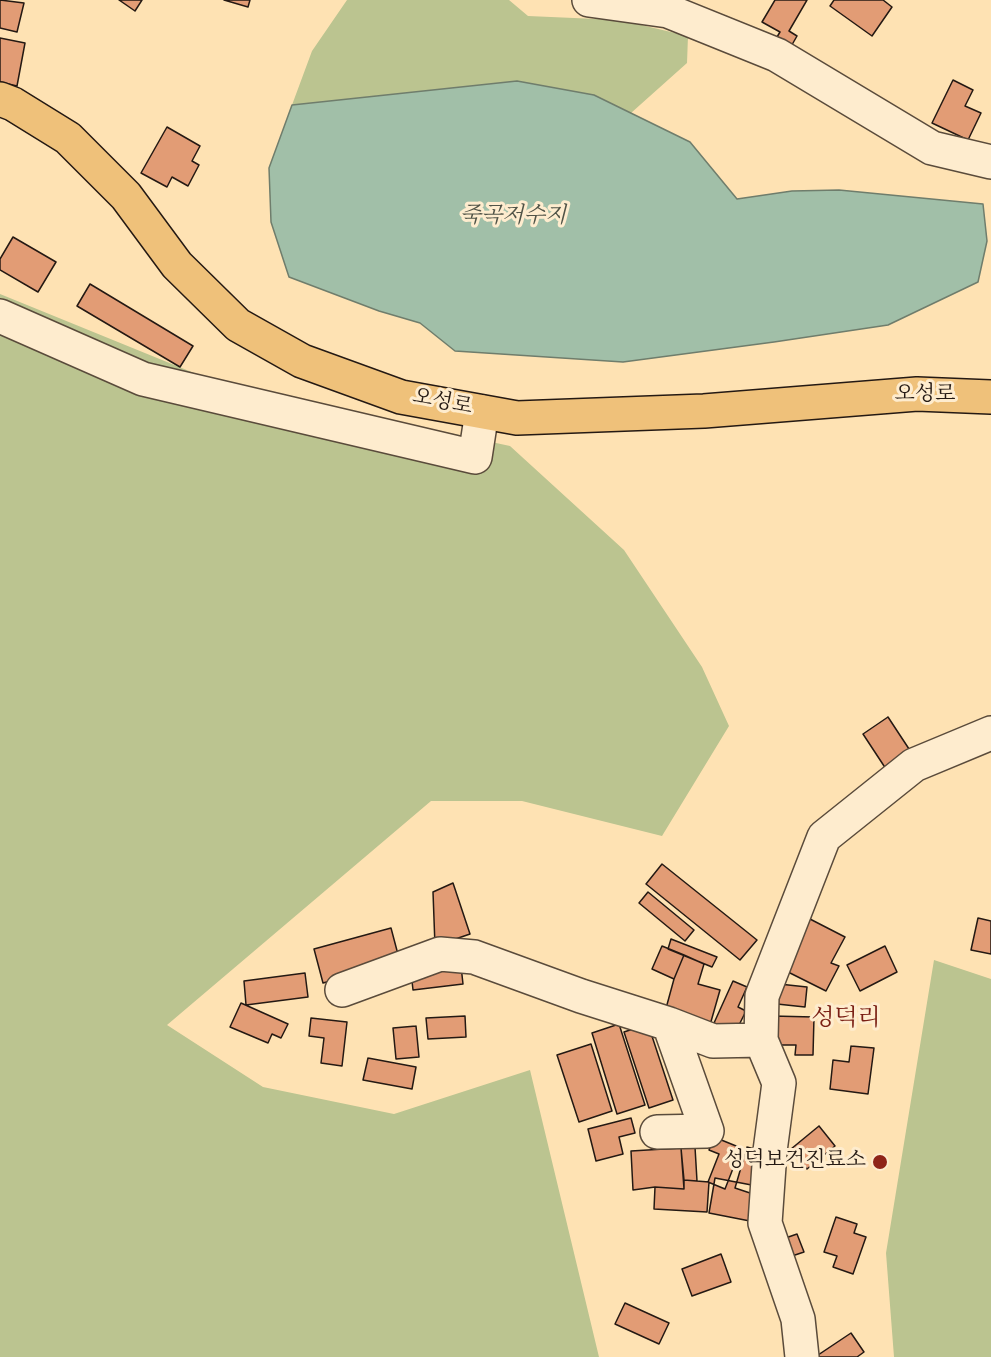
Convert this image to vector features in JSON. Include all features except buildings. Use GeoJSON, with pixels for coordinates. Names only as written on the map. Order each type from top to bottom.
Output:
{"type":"FeatureCollection","features":[{"type":"Feature","properties":{"kind":"main road","name":"오성로"},"geometry":{"type":"LineString","coordinates":[[0,99],[68,138],[126,195],[177,265],[238,325],[302,361],[401,397],[517,418],[704,411],[917,393],[991,398]]}},
{"type":"Feature","properties":{"kind":"street"},"geometry":{"type":"LineString","coordinates":[[589,0],[668,11],[777,55],[932,148],[991,162]]}},
{"type":"Feature","properties":{"kind":"street"},"geometry":{"type":"LineString","coordinates":[[0,316],[143,379],[475,457],[482,412]]}},
{"type":"Feature","properties":{"kind":"street"},"geometry":{"type":"LineString","coordinates":[[802,1357],[798,1319],[765,1223],[770,1150],[779,1083],[761,1040],[762,996],[824,837],[914,765],[991,733]]}},
{"type":"Feature","properties":{"kind":"street"},"geometry":{"type":"LineString","coordinates":[[342,990],[440,954],[474,957],[713,1041],[761,1040]]}},
{"type":"Feature","properties":{"kind":"street"},"geometry":{"type":"LineString","coordinates":[[657,1132],[707,1131],[669,1024]]}},
{"type":"Feature","properties":{"kind":"shaded area"},"geometry":{"type":"Polygon","coordinates":[[[347,0],[509,0],[528,16],[620,20],[688,36],[687,63],[631,113],[594,95],[516,81],[292,105],[312,51],[347,0]]]}},
{"type":"Feature","properties":{"kind":"shaded area"},"geometry":{"type":"Polygon","coordinates":[[[0,294],[221,384],[510,446],[624,550],[702,667],[729,726],[662,836],[522,801],[431,801],[167,1025],[263,1087],[394,1114],[530,1070],[599,1357],[0,1357],[0,294]]]}},
{"type":"Feature","properties":{"kind":"shaded area"},"geometry":{"type":"Polygon","coordinates":[[[934,960],[991,979],[991,1357],[894,1357],[886,1253],[934,960]]]}},
{"type":"Feature","properties":{"kind":"water","name":"죽곡저수지"},"geometry":{"type":"Polygon","coordinates":[[[517,81],[594,95],[690,142],[737,199],[792,191],[839,190],[983,204],[987,241],[978,282],[888,325],[623,362],[455,351],[420,323],[379,311],[289,277],[271,222],[269,168],[292,105],[517,81]]]}},
{"type":"Feature","properties":{"kind":"place","name":"성덕보건진료소"},"geometry":{"type":"Point","coordinates":[880,1162]}},
{"type":"Feature","properties":{"kind":"district","name":"성덕리"},"geometry":{"type":"Point","coordinates":[846,1021]}}]}
